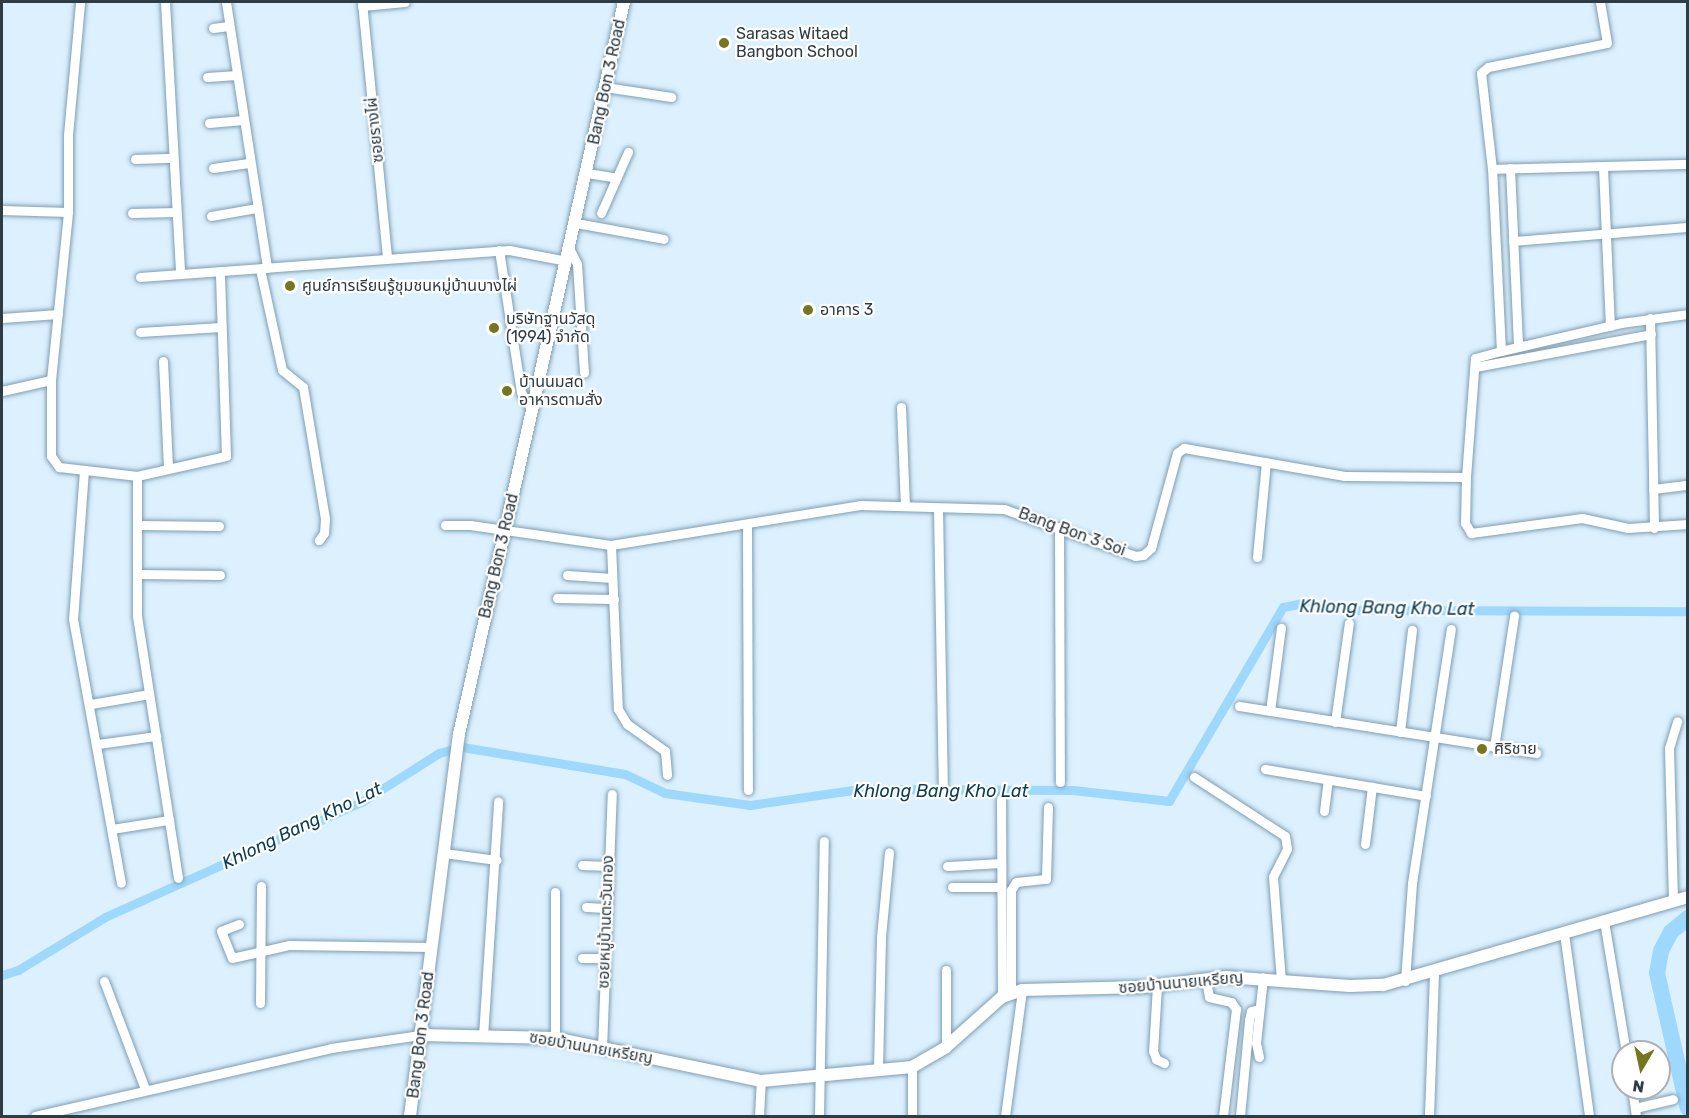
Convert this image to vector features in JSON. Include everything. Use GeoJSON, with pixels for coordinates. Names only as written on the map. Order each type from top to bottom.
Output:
{"type":"FeatureCollection","features":[{"type":"Feature","properties":{"kind":"street"},"geometry":{"type":"LineString","coordinates":[[80,2],[68,135],[68,212],[51,380],[52,461],[59,467],[137,476],[228,453],[220,271]]}},
{"type":"Feature","properties":{"kind":"street"},"geometry":{"type":"LineString","coordinates":[[165,2],[180,274]]}},
{"type":"Feature","properties":{"kind":"street"},"geometry":{"type":"LineString","coordinates":[[226,2],[264,268],[282,370],[303,387],[325,519],[324,533],[319,540]]}},
{"type":"Feature","properties":{"kind":"street"},"geometry":{"type":"LineString","coordinates":[[362,4],[405,2]]}},
{"type":"Feature","properties":{"kind":"street","name":"Bang Bon 3 Road"},"geometry":{"type":"LineString","coordinates":[[410,1116],[459,734],[624,2]]}},
{"type":"Feature","properties":{"kind":"street"},"geometry":{"type":"LineString","coordinates":[[1501,351],[1492,169],[1481,73],[1488,67],[1607,43],[1600,2]]}},
{"type":"Feature","properties":{"kind":"street","name":"ซอยรางไผ่"},"geometry":{"type":"LineString","coordinates":[[362,4],[387,260]]}},
{"type":"Feature","properties":{"kind":"street"},"geometry":{"type":"LineString","coordinates":[[213,28],[229,26]]}},
{"type":"Feature","properties":{"kind":"street"},"geometry":{"type":"LineString","coordinates":[[207,77],[237,75]]}},
{"type":"Feature","properties":{"kind":"street"},"geometry":{"type":"LineString","coordinates":[[605,87],[671,97]]}},
{"type":"Feature","properties":{"kind":"street"},"geometry":{"type":"LineString","coordinates":[[209,123],[243,120]]}},
{"type":"Feature","properties":{"kind":"street"},"geometry":{"type":"LineString","coordinates":[[601,213],[628,152]]}},
{"type":"Feature","properties":{"kind":"street"},"geometry":{"type":"LineString","coordinates":[[135,159],[173,158]]}},
{"type":"Feature","properties":{"kind":"street"},"geometry":{"type":"LineString","coordinates":[[213,168],[249,163]]}},
{"type":"Feature","properties":{"kind":"street"},"geometry":{"type":"LineString","coordinates":[[1492,169],[1688,164]]}},
{"type":"Feature","properties":{"kind":"street"},"geometry":{"type":"LineString","coordinates":[[1603,166],[1604,233],[1610,326]]}},
{"type":"Feature","properties":{"kind":"street"},"geometry":{"type":"LineString","coordinates":[[1510,168],[1518,347]]}},
{"type":"Feature","properties":{"kind":"street"},"geometry":{"type":"LineString","coordinates":[[587,173],[617,178]]}},
{"type":"Feature","properties":{"kind":"street"},"geometry":{"type":"LineString","coordinates":[[211,216],[257,208]]}},
{"type":"Feature","properties":{"kind":"street"},"geometry":{"type":"LineString","coordinates":[[2,210],[68,212]]}},
{"type":"Feature","properties":{"kind":"street"},"geometry":{"type":"LineString","coordinates":[[132,213],[176,212]]}},
{"type":"Feature","properties":{"kind":"street"},"geometry":{"type":"LineString","coordinates":[[576,223],[664,239]]}},
{"type":"Feature","properties":{"kind":"street"},"geometry":{"type":"LineString","coordinates":[[1512,241],[1688,227]]}},
{"type":"Feature","properties":{"kind":"street"},"geometry":{"type":"LineString","coordinates":[[499,250],[520,392],[532,410]]}},
{"type":"Feature","properties":{"kind":"street"},"geometry":{"type":"LineString","coordinates":[[140,277],[499,250],[568,256],[577,264],[584,373]]}},
{"type":"Feature","properties":{"kind":"street"},"geometry":{"type":"LineString","coordinates":[[2,318],[58,314]]}},
{"type":"Feature","properties":{"kind":"street"},"geometry":{"type":"LineString","coordinates":[[1688,314],[1650,318],[1476,356],[1466,477],[1465,523],[1471,533],[1582,518],[1628,528],[1688,524]]}},
{"type":"Feature","properties":{"kind":"street"},"geometry":{"type":"LineString","coordinates":[[1650,318],[1654,528]]}},
{"type":"Feature","properties":{"kind":"street"},"geometry":{"type":"LineString","coordinates":[[140,332],[221,327]]}},
{"type":"Feature","properties":{"kind":"street"},"geometry":{"type":"LineString","coordinates":[[1475,367],[1651,334]]}},
{"type":"Feature","properties":{"kind":"street"},"geometry":{"type":"LineString","coordinates":[[163,361],[168,469]]}},
{"type":"Feature","properties":{"kind":"street"},"geometry":{"type":"LineString","coordinates":[[2,391],[51,380]]}},
{"type":"Feature","properties":{"kind":"street"},"geometry":{"type":"LineString","coordinates":[[901,406],[905,506]]}},
{"type":"Feature","properties":{"kind":"street","name":"Bang Bon 3 Soi"},"geometry":{"type":"LineString","coordinates":[[445,525],[470,525],[505,532],[611,545],[860,505],[1011,510],[1135,556],[1143,555],[1151,548],[1180,450],[1346,476],[1466,477]]}},
{"type":"Feature","properties":{"kind":"street"},"geometry":{"type":"LineString","coordinates":[[1257,557],[1266,462]]}},
{"type":"Feature","properties":{"kind":"street"},"geometry":{"type":"LineString","coordinates":[[84,470],[73,619],[91,704],[122,883]]}},
{"type":"Feature","properties":{"kind":"street"},"geometry":{"type":"LineString","coordinates":[[137,476],[137,616],[178,878]]}},
{"type":"Feature","properties":{"kind":"street"},"geometry":{"type":"LineString","coordinates":[[1653,489],[1688,484]]}},
{"type":"Feature","properties":{"kind":"street"},"geometry":{"type":"LineString","coordinates":[[938,508],[944,783]]}},
{"type":"Feature","properties":{"kind":"street"},"geometry":{"type":"LineString","coordinates":[[747,524],[748,790]]}},
{"type":"Feature","properties":{"kind":"street"},"geometry":{"type":"LineString","coordinates":[[138,525],[219,526]]}},
{"type":"Feature","properties":{"kind":"street"},"geometry":{"type":"LineString","coordinates":[[1059,527],[1060,782]]}},
{"type":"Feature","properties":{"kind":"street"},"geometry":{"type":"LineString","coordinates":[[611,545],[618,709],[627,724],[665,751],[666,774]]}},
{"type":"Feature","properties":{"kind":"street"},"geometry":{"type":"LineString","coordinates":[[138,574],[219,574]]}},
{"type":"Feature","properties":{"kind":"street"},"geometry":{"type":"LineString","coordinates":[[567,576],[612,578]]}},
{"type":"Feature","properties":{"kind":"street"},"geometry":{"type":"LineString","coordinates":[[557,598],[614,599]]}},
{"type":"Feature","properties":{"kind":"street"},"geometry":{"type":"LineString","coordinates":[[1494,747],[1514,616]]}},
{"type":"Feature","properties":{"kind":"street"},"geometry":{"type":"LineString","coordinates":[[1335,722],[1349,623]]}},
{"type":"Feature","properties":{"kind":"street"},"geometry":{"type":"LineString","coordinates":[[1270,711],[1281,628]]}},
{"type":"Feature","properties":{"kind":"street"},"geometry":{"type":"LineString","coordinates":[[1405,981],[1412,883],[1451,629]]}},
{"type":"Feature","properties":{"kind":"street"},"geometry":{"type":"LineString","coordinates":[[1400,732],[1412,630]]}},
{"type":"Feature","properties":{"kind":"street"},"geometry":{"type":"LineString","coordinates":[[91,704],[149,694]]}},
{"type":"Feature","properties":{"kind":"street"},"geometry":{"type":"LineString","coordinates":[[1239,706],[1435,739],[1536,753]]}},
{"type":"Feature","properties":{"kind":"street"},"geometry":{"type":"LineString","coordinates":[[1673,901],[1669,748],[1677,721]]}},
{"type":"Feature","properties":{"kind":"street"},"geometry":{"type":"LineString","coordinates":[[98,744],[156,736]]}},
{"type":"Feature","properties":{"kind":"street"},"geometry":{"type":"LineString","coordinates":[[1265,769],[1426,796]]}},
{"type":"Feature","properties":{"kind":"street"},"geometry":{"type":"LineString","coordinates":[[1194,777],[1285,836],[1287,849],[1273,877],[1281,980]]}},
{"type":"Feature","properties":{"kind":"street"},"geometry":{"type":"LineString","coordinates":[[1324,811],[1328,780]]}},
{"type":"Feature","properties":{"kind":"street"},"geometry":{"type":"LineString","coordinates":[[1365,844],[1372,786]]}},
{"type":"Feature","properties":{"kind":"street","name":"ซอยหมู่บ้านตะวันทอง"},"geometry":{"type":"LineString","coordinates":[[602,1049],[603,958],[612,794]]}},
{"type":"Feature","properties":{"kind":"street"},"geometry":{"type":"LineString","coordinates":[[1001,799],[1000,887],[1012,994]]}},
{"type":"Feature","properties":{"kind":"street"},"geometry":{"type":"LineString","coordinates":[[483,1036],[497,860],[498,801]]}},
{"type":"Feature","properties":{"kind":"street"},"geometry":{"type":"LineString","coordinates":[[1005,1116],[1012,994],[1011,890],[1016,882],[1046,879],[1048,807]]}},
{"type":"Feature","properties":{"kind":"street"},"geometry":{"type":"LineString","coordinates":[[112,829],[169,820]]}},
{"type":"Feature","properties":{"kind":"street"},"geometry":{"type":"LineString","coordinates":[[819,1116],[824,841]]}},
{"type":"Feature","properties":{"kind":"street"},"geometry":{"type":"LineString","coordinates":[[878,1069],[881,938],[889,852]]}},
{"type":"Feature","properties":{"kind":"street"},"geometry":{"type":"LineString","coordinates":[[444,853],[497,860]]}},
{"type":"Feature","properties":{"kind":"street"},"geometry":{"type":"LineString","coordinates":[[947,866],[1001,863]]}},
{"type":"Feature","properties":{"kind":"street"},"geometry":{"type":"LineString","coordinates":[[582,865],[608,866]]}},
{"type":"Feature","properties":{"kind":"street"},"geometry":{"type":"LineString","coordinates":[[260,1003],[261,886]]}},
{"type":"Feature","properties":{"kind":"street"},"geometry":{"type":"LineString","coordinates":[[952,887],[1000,887]]}},
{"type":"Feature","properties":{"kind":"street"},"geometry":{"type":"LineString","coordinates":[[555,892],[555,1038]]}},
{"type":"Feature","properties":{"kind":"street","name":"ซอยบ้านนายเหรียญ"},"geometry":{"type":"LineString","coordinates":[[420,1035],[555,1038],[761,1082],[819,1073],[912,1067],[946,1047],[1012,994],[1157,986],[1206,980],[1263,977],[1366,987],[1405,981],[1688,897]]}},
{"type":"Feature","properties":{"kind":"street"},"geometry":{"type":"LineString","coordinates":[[586,907],[606,908]]}},
{"type":"Feature","properties":{"kind":"street"},"geometry":{"type":"LineString","coordinates":[[1604,921],[1624,1040]]}},
{"type":"Feature","properties":{"kind":"street"},"geometry":{"type":"LineString","coordinates":[[239,924],[221,930],[230,958],[262,949],[289,945],[432,947]]}},
{"type":"Feature","properties":{"kind":"street"},"geometry":{"type":"LineString","coordinates":[[1564,933],[1589,1116]]}},
{"type":"Feature","properties":{"kind":"street"},"geometry":{"type":"LineString","coordinates":[[582,957],[603,958]]}},
{"type":"Feature","properties":{"kind":"street"},"geometry":{"type":"LineString","coordinates":[[946,970],[946,1047]]}},
{"type":"Feature","properties":{"kind":"street"},"geometry":{"type":"LineString","coordinates":[[1429,1116],[1434,972]]}},
{"type":"Feature","properties":{"kind":"street"},"geometry":{"type":"LineString","coordinates":[[1259,1057],[1256,1043],[1263,977]]}},
{"type":"Feature","properties":{"kind":"street"},"geometry":{"type":"LineString","coordinates":[[1206,980],[1208,996],[1231,1002],[1236,1009],[1223,1116]]}},
{"type":"Feature","properties":{"kind":"street"},"geometry":{"type":"LineString","coordinates":[[104,981],[145,1089]]}},
{"type":"Feature","properties":{"kind":"street"},"geometry":{"type":"LineString","coordinates":[[1157,986],[1153,1051],[1156,1059],[1164,1063]]}},
{"type":"Feature","properties":{"kind":"street"},"geometry":{"type":"LineString","coordinates":[[1240,1116],[1249,1020],[1251,1011],[1259,1009]]}},
{"type":"Feature","properties":{"kind":"street"},"geometry":{"type":"LineString","coordinates":[[35,1116],[331,1048],[420,1035]]}},
{"type":"Feature","properties":{"kind":"street"},"geometry":{"type":"LineString","coordinates":[[912,1067],[912,1116]]}},
{"type":"Feature","properties":{"kind":"street"},"geometry":{"type":"LineString","coordinates":[[759,1116],[761,1082]]}},
{"type":"Feature","properties":{"kind":"street"},"geometry":{"type":"LineString","coordinates":[[1636,1112],[1673,1099]]}},
{"type":"Feature","properties":{"kind":"waterway","name":"Khlong Bang Kho Lat"},"geometry":{"type":"LineString","coordinates":[[2,975],[18,970],[105,917],[363,801],[439,753],[462,747],[625,774],[665,793],[750,805],[860,789],[1073,790],[1169,801],[1283,607],[1304,603],[1354,610],[1688,611]]}},
{"type":"Feature","properties":{"kind":"waterway"},"geometry":{"type":"LineString","coordinates":[[1688,918],[1671,932],[1661,951],[1657,973],[1688,1109]]}},
{"type":"Feature","properties":{"kind":"place","name":"Sarasas Witaed Bangbon School"},"geometry":{"type":"Point","coordinates":[724,43]}},
{"type":"Feature","properties":{"kind":"place","name":"ศูนย์การเรียนรู้ชุมชนหมู่บ้านบางไผ่"},"geometry":{"type":"Point","coordinates":[290,286]}},
{"type":"Feature","properties":{"kind":"place","name":"อาคาร 3"},"geometry":{"type":"Point","coordinates":[808,310]}},
{"type":"Feature","properties":{"kind":"place","name":"บริษัทฐานวัสดุ (1994) จำกัด"},"geometry":{"type":"Point","coordinates":[494,328]}},
{"type":"Feature","properties":{"kind":"place","name":"บ้านนมสด อาหารตามสั่ง"},"geometry":{"type":"Point","coordinates":[507,391]}},
{"type":"Feature","properties":{"kind":"place","name":"ศิริชาย"},"geometry":{"type":"Point","coordinates":[1482,749]}}]}
